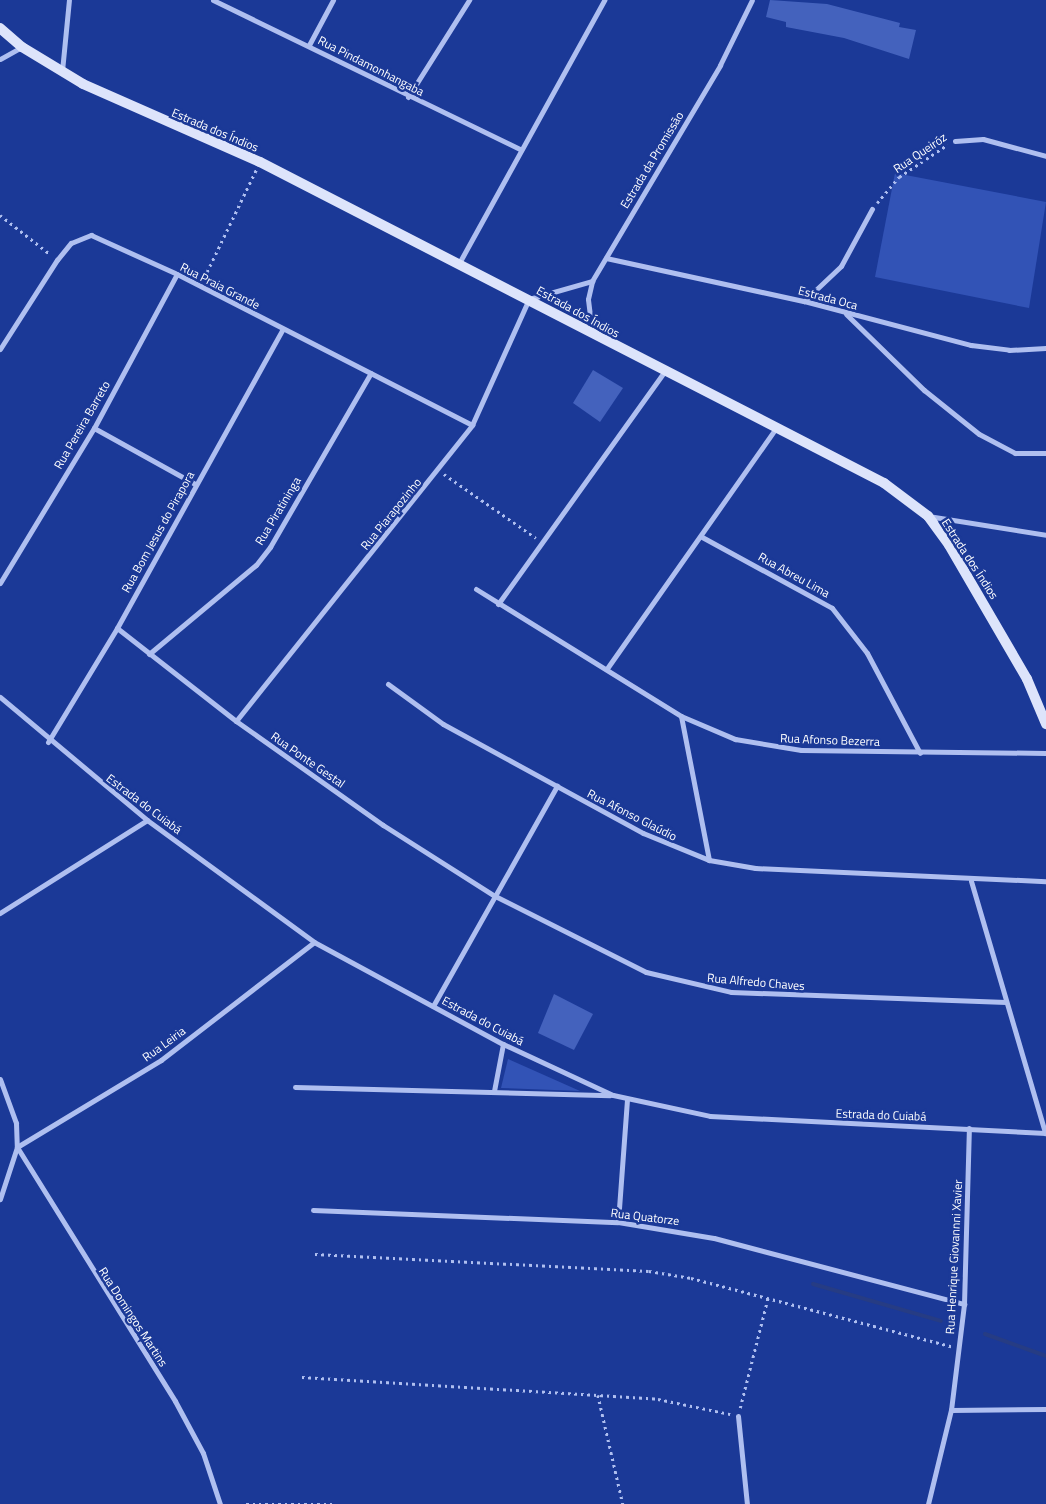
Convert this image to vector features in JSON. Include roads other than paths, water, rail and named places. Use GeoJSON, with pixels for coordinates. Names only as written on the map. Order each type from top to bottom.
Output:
{"type":"FeatureCollection","features":[{"type":"Feature","properties":{"kind":"street"},"geometry":{"type":"LineString","coordinates":[[62,70],[69,0]]}},
{"type":"Feature","properties":{"kind":"street","name":"Rua Pindamonhangaba"},"geometry":{"type":"LineString","coordinates":[[213,0],[309,45],[408,97],[520,149]]}},
{"type":"Feature","properties":{"kind":"street"},"geometry":{"type":"LineString","coordinates":[[309,45],[333,0]]}},
{"type":"Feature","properties":{"kind":"street"},"geometry":{"type":"LineString","coordinates":[[408,97],[469,0]]}},
{"type":"Feature","properties":{"kind":"street"},"geometry":{"type":"LineString","coordinates":[[458,265],[520,149],[604,0]]}},
{"type":"Feature","properties":{"kind":"street","name":"Estrada da Promissão"},"geometry":{"type":"LineString","coordinates":[[593,334],[588,299],[592,281],[720,65],[752,0]]}},
{"type":"Feature","properties":{"kind":"street","name":"Estrada dos Índios"},"geometry":{"type":"LineString","coordinates":[[0,28],[22,47],[62,70],[203,141],[260,162],[458,265],[529,299],[664,372],[854,465],[928,516],[996,623],[1046,724]]}},
{"type":"Feature","properties":{"kind":"street"},"geometry":{"type":"LineString","coordinates":[[0,58],[22,47]]}},
{"type":"Feature","properties":{"kind":"street","name":"Rua Queiróz"},"geometry":{"type":"LineString","coordinates":[[955,141],[983,139],[1046,156]]}},
{"type":"Feature","properties":{"kind":"street"},"geometry":{"type":"LineString","coordinates":[[804,301],[841,266],[872,209]]}},
{"type":"Feature","properties":{"kind":"street","name":"Rua Praia Grande"},"geometry":{"type":"LineString","coordinates":[[0,349],[57,260],[71,243],[90,236],[177,274],[472,425]]}},
{"type":"Feature","properties":{"kind":"street","name":"Estrada Oca"},"geometry":{"type":"LineString","coordinates":[[606,258],[804,301],[846,314],[971,345],[1009,350],[1046,348]]}},
{"type":"Feature","properties":{"kind":"street","name":"Rua Pereira Barreto"},"geometry":{"type":"LineString","coordinates":[[0,583],[94,428],[177,274]]}},
{"type":"Feature","properties":{"kind":"street"},"geometry":{"type":"LineString","coordinates":[[529,299],[592,281]]}},
{"type":"Feature","properties":{"kind":"street","name":"Rua Piarapozinho"},"geometry":{"type":"LineString","coordinates":[[236,721],[439,470],[472,425],[529,299]]}},
{"type":"Feature","properties":{"kind":"street"},"geometry":{"type":"LineString","coordinates":[[846,314],[924,390],[979,434],[1015,453],[1046,453]]}},
{"type":"Feature","properties":{"kind":"street","name":"Rua Bom Jesus do Pirapora"},"geometry":{"type":"LineString","coordinates":[[48,742],[117,628],[195,484],[283,329]]}},
{"type":"Feature","properties":{"kind":"street"},"geometry":{"type":"LineString","coordinates":[[498,604],[664,372]]}},
{"type":"Feature","properties":{"kind":"street","name":"Rua Piratininga"},"geometry":{"type":"LineString","coordinates":[[150,654],[261,559],[371,373]]}},
{"type":"Feature","properties":{"kind":"street"},"geometry":{"type":"LineString","coordinates":[[94,428],[195,484]]}},
{"type":"Feature","properties":{"kind":"street"},"geometry":{"type":"LineString","coordinates":[[608,667],[702,537],[776,428]]}},
{"type":"Feature","properties":{"kind":"street"},"geometry":{"type":"LineString","coordinates":[[928,516],[1046,534]]}},
{"type":"Feature","properties":{"kind":"street","name":"Rua Abreu Lima"},"geometry":{"type":"LineString","coordinates":[[702,537],[832,608],[867,653],[920,753]]}},
{"type":"Feature","properties":{"kind":"street","name":"Rua Afonso Bezerra"},"geometry":{"type":"LineString","coordinates":[[476,589],[498,604],[608,667],[681,716],[735,739],[779,748],[920,753],[1046,753]]}},
{"type":"Feature","properties":{"kind":"street","name":"Rua Ponte Gestal"},"geometry":{"type":"LineString","coordinates":[[117,628],[236,721],[383,825],[495,896]]}},
{"type":"Feature","properties":{"kind":"street","name":"Rua Afonso Glaúdio"},"geometry":{"type":"LineString","coordinates":[[388,684],[443,724],[643,833],[710,860],[755,868],[971,881],[1046,881]]}},
{"type":"Feature","properties":{"kind":"street","name":"Estrada do Cuiabá"},"geometry":{"type":"LineString","coordinates":[[0,697],[48,742],[147,820],[314,942],[502,1044],[613,1095],[710,1116],[1046,1133]]}},
{"type":"Feature","properties":{"kind":"street"},"geometry":{"type":"LineString","coordinates":[[681,716],[710,860]]}},
{"type":"Feature","properties":{"kind":"street"},"geometry":{"type":"LineString","coordinates":[[433,1006],[557,786]]}},
{"type":"Feature","properties":{"kind":"street"},"geometry":{"type":"LineString","coordinates":[[0,913],[147,820]]}},
{"type":"Feature","properties":{"kind":"street"},"geometry":{"type":"LineString","coordinates":[[971,881],[1046,1133]]}},
{"type":"Feature","properties":{"kind":"street","name":"Rua Alfredo Chaves"},"geometry":{"type":"LineString","coordinates":[[495,896],[646,972],[699,987],[819,997],[1006,1002]]}},
{"type":"Feature","properties":{"kind":"street","name":"Rua Leiria"},"geometry":{"type":"LineString","coordinates":[[17,1147],[161,1060],[314,942]]}},
{"type":"Feature","properties":{"kind":"street"},"geometry":{"type":"LineString","coordinates":[[494,1091],[502,1044]]}},
{"type":"Feature","properties":{"kind":"street"},"geometry":{"type":"LineString","coordinates":[[0,1079],[16,1124],[17,1147],[0,1199]]}},
{"type":"Feature","properties":{"kind":"street"},"geometry":{"type":"LineString","coordinates":[[295,1087],[613,1095]]}},
{"type":"Feature","properties":{"kind":"street"},"geometry":{"type":"LineString","coordinates":[[618,1222],[627,1099]]}},
{"type":"Feature","properties":{"kind":"street","name":"Rua Henrique Giovannni Xavier"},"geometry":{"type":"LineString","coordinates":[[928,1504],[951,1410],[960,1348],[964,1304],[969,1128]]}},
{"type":"Feature","properties":{"kind":"street","name":"Rua Domingos Martins"},"geometry":{"type":"LineString","coordinates":[[17,1147],[176,1401],[203,1453],[220,1504]]}},
{"type":"Feature","properties":{"kind":"street","name":"Rua Quatorze"},"geometry":{"type":"LineString","coordinates":[[313,1210],[618,1222],[714,1238],[964,1304]]}},
{"type":"Feature","properties":{"kind":"street"},"geometry":{"type":"LineString","coordinates":[[951,1410],[1046,1409]]}},
{"type":"Feature","properties":{"kind":"street"},"geometry":{"type":"LineString","coordinates":[[738,1416],[748,1504]]}},
{"type":"Feature","properties":{"kind":"waterway"},"geometry":{"type":"LineString","coordinates":[[813,1284],[941,1321]]}},
{"type":"Feature","properties":{"kind":"waterway"},"geometry":{"type":"LineString","coordinates":[[985,1334],[1046,1356]]}}]}
